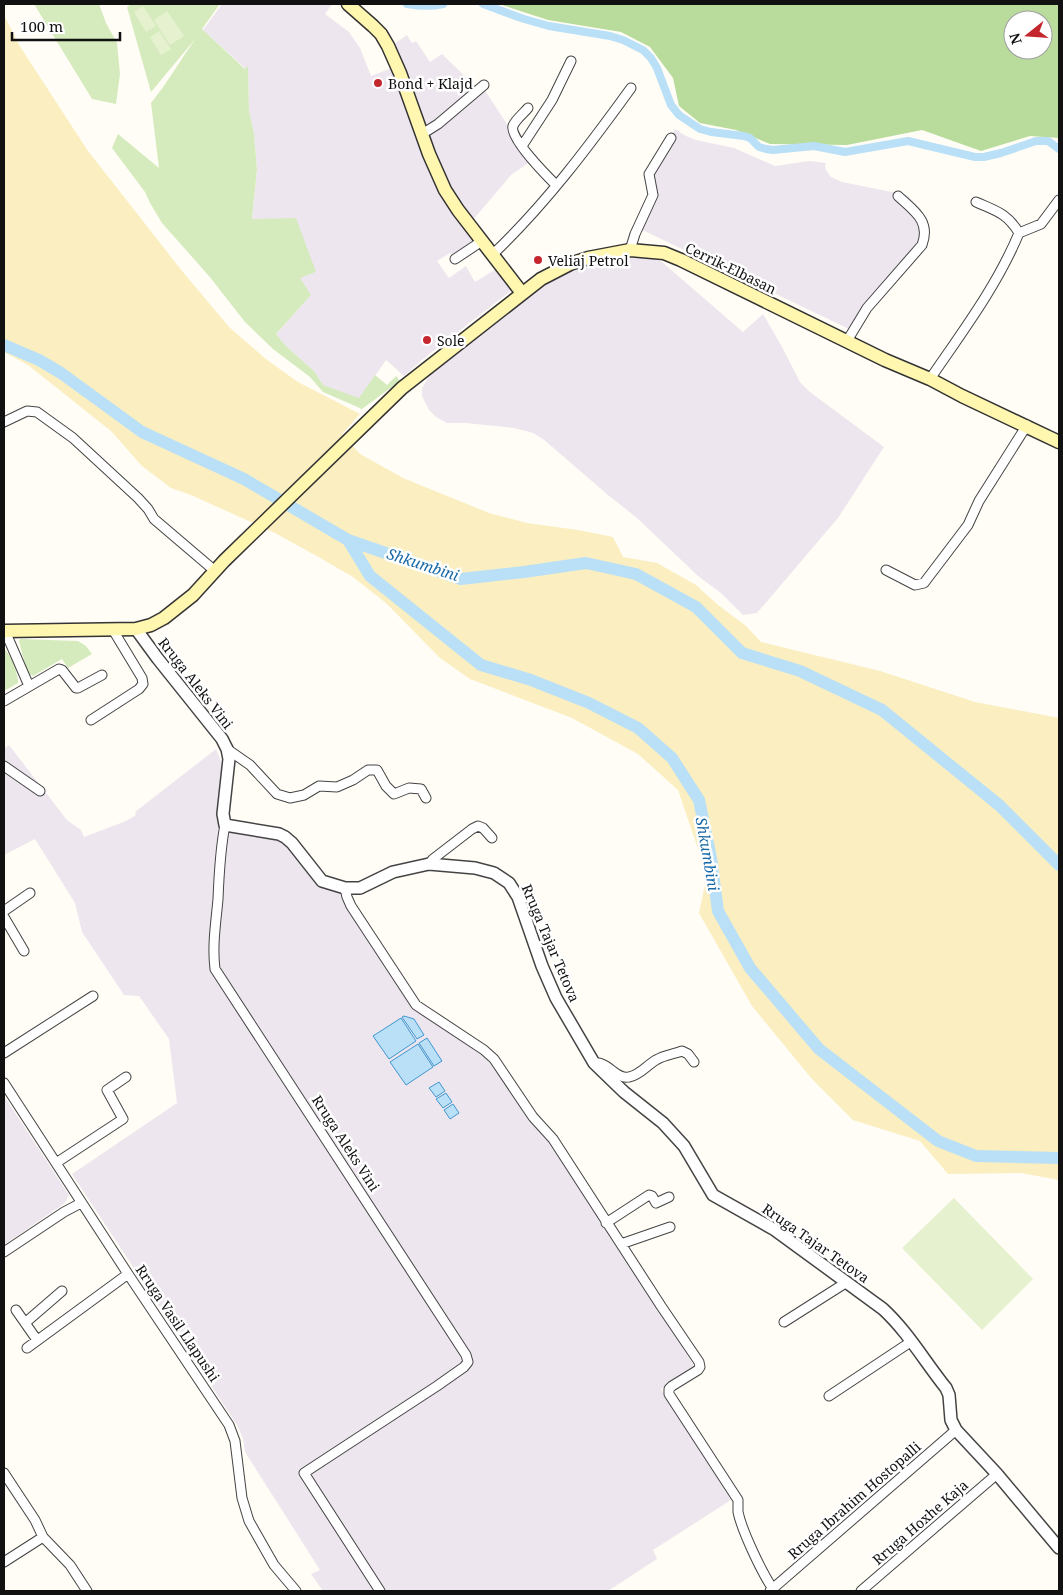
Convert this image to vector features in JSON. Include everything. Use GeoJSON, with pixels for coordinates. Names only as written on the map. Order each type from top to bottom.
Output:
{"type":"FeatureCollection","features":[{"type":"Feature","properties":{"kind":"main road"},"geometry":{"type":"LineString","coordinates":[[348,4],[381,34],[388,46],[445,190],[458,210],[522,293]]}},
{"type":"Feature","properties":{"kind":"main road","name":"Cerrik-Elbasan"},"geometry":{"type":"LineString","coordinates":[[215,571],[402,388],[522,293],[541,279],[570,264],[595,256],[630,250],[664,253],[681,260],[885,360],[930,379],[1059,442]]}},
{"type":"Feature","properties":{"kind":"main road"},"geometry":{"type":"LineString","coordinates":[[4,631],[113,630],[136,629],[151,625],[193,595],[215,571]]}},
{"type":"Feature","properties":{"kind":"street"},"geometry":{"type":"LineString","coordinates":[[522,146],[552,100],[572,62]]}},
{"type":"Feature","properties":{"kind":"street"},"geometry":{"type":"LineString","coordinates":[[422,134],[438,124],[484,86]]}},
{"type":"Feature","properties":{"kind":"street"},"geometry":{"type":"LineString","coordinates":[[492,255],[515,233],[593,141],[631,88]]}},
{"type":"Feature","properties":{"kind":"street"},"geometry":{"type":"LineString","coordinates":[[528,108],[513,126],[514,132],[533,161],[556,185]]}},
{"type":"Feature","properties":{"kind":"street"},"geometry":{"type":"LineString","coordinates":[[630,250],[635,234],[653,195],[649,174],[671,138]]}},
{"type":"Feature","properties":{"kind":"street"},"geometry":{"type":"LineString","coordinates":[[847,341],[867,308],[922,245],[925,236],[924,223],[920,216],[898,196]]}},
{"type":"Feature","properties":{"kind":"street"},"geometry":{"type":"LineString","coordinates":[[930,379],[981,304],[1019,233],[1041,224],[1059,200]]}},
{"type":"Feature","properties":{"kind":"street"},"geometry":{"type":"LineString","coordinates":[[976,202],[1002,214],[1012,221],[1019,233]]}},
{"type":"Feature","properties":{"kind":"street"},"geometry":{"type":"LineString","coordinates":[[455,258],[482,241]]}},
{"type":"Feature","properties":{"kind":"street"},"geometry":{"type":"LineString","coordinates":[[4,422],[31,410],[63,430],[138,498],[154,519],[215,571]]}},
{"type":"Feature","properties":{"kind":"street"},"geometry":{"type":"LineString","coordinates":[[886,570],[915,585],[924,584],[968,525],[979,500],[1027,425]]}},
{"type":"Feature","properties":{"kind":"street","name":"Rruga Aleks Vini"},"geometry":{"type":"LineString","coordinates":[[136,629],[222,739],[227,749],[229,759],[223,814],[225,825],[221,844],[214,938],[213,957],[215,969],[466,1355],[468,1362],[438,1386],[304,1473],[380,1591]]}},
{"type":"Feature","properties":{"kind":"street"},"geometry":{"type":"LineString","coordinates":[[91,720],[139,689],[143,684],[142,678],[113,630]]}},
{"type":"Feature","properties":{"kind":"street"},"geometry":{"type":"LineString","coordinates":[[4,631],[29,686]]}},
{"type":"Feature","properties":{"kind":"street"},"geometry":{"type":"LineString","coordinates":[[4,701],[59,670],[62,670],[76,688],[102,675]]}},
{"type":"Feature","properties":{"kind":"street"},"geometry":{"type":"LineString","coordinates":[[227,749],[250,765],[278,794],[290,798],[304,795],[319,786],[337,787],[353,780],[368,770],[377,770],[386,786],[394,794],[409,788],[421,789],[426,798]]}},
{"type":"Feature","properties":{"kind":"street"},"geometry":{"type":"LineString","coordinates":[[4,766],[40,791]]}},
{"type":"Feature","properties":{"kind":"street","name":"Rruga Tajar Tetova"},"geometry":{"type":"LineString","coordinates":[[225,825],[279,834],[285,837],[322,881],[345,888],[360,888],[393,872],[429,864],[475,868],[494,873],[509,883],[518,897],[542,966],[556,998],[594,1063],[624,1092],[663,1123],[684,1146],[713,1195],[775,1230],[883,1309],[912,1341],[946,1388],[949,1395],[951,1420],[956,1430]]}},
{"type":"Feature","properties":{"kind":"street"},"geometry":{"type":"LineString","coordinates":[[429,864],[472,828],[478,826],[483,828],[492,838]]}},
{"type":"Feature","properties":{"kind":"street"},"geometry":{"type":"LineString","coordinates":[[345,888],[351,906],[416,1005],[489,1054],[533,1116],[552,1139],[699,1362],[700,1367],[698,1370],[672,1386],[669,1389],[669,1394],[738,1500],[738,1512],[744,1528],[772,1590]]}},
{"type":"Feature","properties":{"kind":"street"},"geometry":{"type":"LineString","coordinates":[[4,911],[30,893]]}},
{"type":"Feature","properties":{"kind":"street"},"geometry":{"type":"LineString","coordinates":[[4,918],[24,950]]}},
{"type":"Feature","properties":{"kind":"street"},"geometry":{"type":"LineString","coordinates":[[4,1053],[93,996]]}},
{"type":"Feature","properties":{"kind":"street"},"geometry":{"type":"LineString","coordinates":[[594,1063],[603,1063],[620,1076],[627,1078],[636,1075],[658,1059],[682,1051],[688,1054],[694,1062]]}},
{"type":"Feature","properties":{"kind":"street"},"geometry":{"type":"LineString","coordinates":[[56,1163],[123,1119],[107,1090],[126,1077]]}},
{"type":"Feature","properties":{"kind":"street","name":"Rruga Vasil Llapushi"},"geometry":{"type":"LineString","coordinates":[[4,1083],[81,1203],[230,1425],[235,1440],[242,1498],[249,1521],[274,1565],[296,1591]]}},
{"type":"Feature","properties":{"kind":"street"},"geometry":{"type":"LineString","coordinates":[[606,1223],[649,1195],[652,1196],[656,1203],[669,1197]]}},
{"type":"Feature","properties":{"kind":"street"},"geometry":{"type":"LineString","coordinates":[[4,1252],[64,1212],[81,1203]]}},
{"type":"Feature","properties":{"kind":"street"},"geometry":{"type":"LineString","coordinates":[[621,1244],[670,1227]]}},
{"type":"Feature","properties":{"kind":"street"},"geometry":{"type":"LineString","coordinates":[[27,1348],[128,1274]]}},
{"type":"Feature","properties":{"kind":"street"},"geometry":{"type":"LineString","coordinates":[[784,1322],[847,1282]]}},
{"type":"Feature","properties":{"kind":"street"},"geometry":{"type":"LineString","coordinates":[[24,1322],[62,1291]]}},
{"type":"Feature","properties":{"kind":"street"},"geometry":{"type":"LineString","coordinates":[[16,1310],[37,1340]]}},
{"type":"Feature","properties":{"kind":"street"},"geometry":{"type":"LineString","coordinates":[[829,1396],[912,1341]]}},
{"type":"Feature","properties":{"kind":"street"},"geometry":{"type":"LineString","coordinates":[[956,1430],[997,1474],[1059,1548]]}},
{"type":"Feature","properties":{"kind":"street","name":"Rruga Ibrahim Hostopalli"},"geometry":{"type":"LineString","coordinates":[[772,1590],[956,1430]]}},
{"type":"Feature","properties":{"kind":"street"},"geometry":{"type":"LineString","coordinates":[[4,1473],[35,1520],[43,1537],[70,1565],[87,1591]]}},
{"type":"Feature","properties":{"kind":"street","name":"Rruga Hoxhe Kaja"},"geometry":{"type":"LineString","coordinates":[[861,1591],[997,1474]]}},
{"type":"Feature","properties":{"kind":"street"},"geometry":{"type":"LineString","coordinates":[[4,1562],[43,1537]]}},
{"type":"Feature","properties":{"kind":"shaded area"},"geometry":{"type":"Polygon","coordinates":[[[222,4],[332,4],[325,14],[349,32],[360,48],[371,76],[392,68],[476,239],[452,256],[450,253],[437,261],[449,278],[466,266],[475,282],[496,269],[512,290],[404,376],[386,360],[359,399],[323,385],[315,372],[286,346],[276,334],[311,295],[299,278],[316,272],[252,220],[257,169],[254,133],[249,111],[248,67],[246,69],[203,30],[222,4]]]}},
{"type":"Feature","properties":{"kind":"shaded area"},"geometry":{"type":"Polygon","coordinates":[[[407,35],[412,43],[416,41],[430,62],[442,54],[474,85],[484,89],[531,161],[511,175],[473,220],[462,206],[445,175],[394,44],[407,35]]]}},
{"type":"Feature","properties":{"kind":"shaded area"},"geometry":{"type":"Polygon","coordinates":[[[675,129],[696,140],[734,148],[775,166],[809,161],[826,163],[826,170],[831,177],[842,182],[907,195],[921,209],[926,223],[922,243],[853,331],[634,226],[648,199],[650,189],[647,175],[675,129]]]}},
{"type":"Feature","properties":{"kind":"shaded area"},"geometry":{"type":"Polygon","coordinates":[[[641,257],[652,258],[662,262],[743,332],[763,314],[800,382],[810,392],[884,447],[838,518],[757,613],[743,615],[721,593],[698,576],[637,518],[543,439],[533,433],[514,428],[447,423],[436,417],[429,410],[422,396],[422,388],[435,366],[545,284],[569,270],[586,265],[641,257]]]}},
{"type":"Feature","properties":{"kind":"shaded area"},"geometry":{"type":"Polygon","coordinates":[[[9,745],[67,820],[81,830],[84,837],[126,821],[136,815],[135,812],[216,749],[222,768],[219,829],[286,839],[316,882],[340,889],[414,1004],[488,1053],[545,1139],[550,1137],[694,1366],[661,1389],[731,1500],[653,1550],[657,1559],[608,1591],[323,1591],[311,1574],[320,1570],[245,1452],[243,1438],[237,1425],[72,1174],[177,1103],[169,1039],[139,996],[124,995],[82,932],[75,903],[35,839],[4,855],[4,749],[9,745]]]}},
{"type":"Feature","properties":{"kind":"shaded area"},"geometry":{"type":"Polygon","coordinates":[[[4,1096],[69,1195],[65,1203],[4,1245],[4,1096]]]}},
{"type":"Feature","properties":{"kind":"green space"},"geometry":{"type":"Polygon","coordinates":[[[34,4],[99,4],[106,23],[117,43],[120,74],[116,104],[92,99],[34,4]]]}},
{"type":"Feature","properties":{"kind":"green space"},"geometry":{"type":"Polygon","coordinates":[[[131,4],[220,4],[202,29],[245,69],[248,66],[249,111],[254,133],[257,169],[252,219],[296,218],[316,272],[300,278],[311,295],[276,334],[286,346],[315,372],[323,385],[359,398],[375,375],[387,385],[396,376],[400,381],[362,409],[323,392],[310,377],[273,349],[245,322],[209,276],[162,223],[145,192],[112,148],[118,134],[159,168],[151,103],[196,38],[151,92],[127,7],[131,4]]]}},
{"type":"Feature","properties":{"kind":"green space"},"geometry":{"type":"Polygon","coordinates":[[[499,4],[1059,4],[1059,138],[1030,136],[981,151],[922,130],[847,145],[770,144],[736,130],[700,123],[679,106],[673,78],[650,47],[621,32],[548,20],[499,4]]]}},
{"type":"Feature","properties":{"kind":"green space"},"geometry":{"type":"Polygon","coordinates":[[[143,6],[156,26],[146,32],[134,12],[143,6]]]}},
{"type":"Feature","properties":{"kind":"green space"},"geometry":{"type":"Polygon","coordinates":[[[167,11],[184,36],[170,45],[154,20],[167,11]]]}},
{"type":"Feature","properties":{"kind":"green space"},"geometry":{"type":"Polygon","coordinates":[[[159,31],[171,49],[161,55],[150,37],[159,31]]]}},
{"type":"Feature","properties":{"kind":"green space"},"geometry":{"type":"Polygon","coordinates":[[[20,639],[78,641],[86,646],[92,654],[68,668],[62,659],[33,676],[27,672],[20,639]]]}},
{"type":"Feature","properties":{"kind":"green space"},"geometry":{"type":"Polygon","coordinates":[[[4,648],[14,662],[18,683],[4,691],[4,648]]]}},
{"type":"Feature","properties":{"kind":"green space"},"geometry":{"type":"Polygon","coordinates":[[[954,1198],[1033,1279],[982,1330],[902,1248],[954,1198]]]}},
{"type":"Feature","properties":{"kind":"sand","name":"Shkumbini"},"geometry":{"type":"Polygon","coordinates":[[[4,15],[19,45],[88,151],[182,271],[229,327],[267,360],[298,382],[360,414],[342,434],[360,454],[403,478],[489,513],[527,523],[613,537],[623,557],[657,563],[696,585],[718,605],[745,625],[761,642],[880,671],[975,702],[1059,718],[1059,1180],[1021,1173],[948,1174],[920,1141],[853,1120],[812,1079],[752,1006],[699,913],[707,875],[678,790],[638,754],[572,718],[470,679],[440,658],[386,603],[353,577],[273,532],[171,488],[142,466],[111,431],[28,365],[4,352],[4,15]]]}},
{"type":"Feature","properties":{"kind":"water"},"geometry":{"type":"Polygon","coordinates":[[[402,1017],[414,1019],[424,1035],[417,1039],[402,1017]]]}},
{"type":"Feature","properties":{"kind":"water"},"geometry":{"type":"Polygon","coordinates":[[[401,1018],[416,1041],[389,1059],[373,1036],[401,1018]]]}},
{"type":"Feature","properties":{"kind":"water"},"geometry":{"type":"Polygon","coordinates":[[[427,1038],[442,1061],[434,1066],[419,1043],[427,1038]]]}},
{"type":"Feature","properties":{"kind":"water"},"geometry":{"type":"Polygon","coordinates":[[[418,1044],[433,1067],[406,1085],[390,1062],[418,1044]]]}},
{"type":"Feature","properties":{"kind":"water"},"geometry":{"type":"Polygon","coordinates":[[[439,1082],[445,1091],[436,1097],[429,1088],[439,1082]]]}},
{"type":"Feature","properties":{"kind":"water"},"geometry":{"type":"Polygon","coordinates":[[[446,1093],[452,1102],[443,1108],[436,1099],[446,1093]]]}},
{"type":"Feature","properties":{"kind":"water"},"geometry":{"type":"Polygon","coordinates":[[[453,1104],[459,1113],[450,1119],[444,1110],[453,1104]]]}},
{"type":"Feature","properties":{"kind":"waterway"},"geometry":{"type":"LineString","coordinates":[[407,4],[425,6],[443,4]]}},
{"type":"Feature","properties":{"kind":"waterway"},"geometry":{"type":"LineString","coordinates":[[483,4],[549,26],[610,36],[643,50],[657,68],[671,105],[679,115],[700,129],[744,136],[750,138],[759,147],[766,149],[814,146],[845,152],[908,141],[975,157],[1001,153],[1036,141],[1048,141],[1059,149]]}},
{"type":"Feature","properties":{"kind":"waterway","name":"Shkumbini"},"geometry":{"type":"LineString","coordinates":[[4,345],[39,360],[61,373],[142,432],[244,479],[348,540],[461,579],[586,563],[636,574],[696,607],[742,653],[800,671],[882,710],[999,805],[1059,865]]}},
{"type":"Feature","properties":{"kind":"waterway","name":"Shkumbini"},"geometry":{"type":"LineString","coordinates":[[348,540],[370,576],[481,665],[531,680],[589,703],[638,728],[672,758],[699,800],[711,858],[718,911],[750,968],[819,1049],[938,1141],[976,1156],[1059,1158]]}},
{"type":"Feature","properties":{"kind":"place","name":"Bond + Klajd"},"geometry":{"type":"Point","coordinates":[378,83]}},
{"type":"Feature","properties":{"kind":"place","name":"Veliaj Petrol"},"geometry":{"type":"Point","coordinates":[538,260]}},
{"type":"Feature","properties":{"kind":"place","name":"Sole"},"geometry":{"type":"Point","coordinates":[427,340]}}]}
